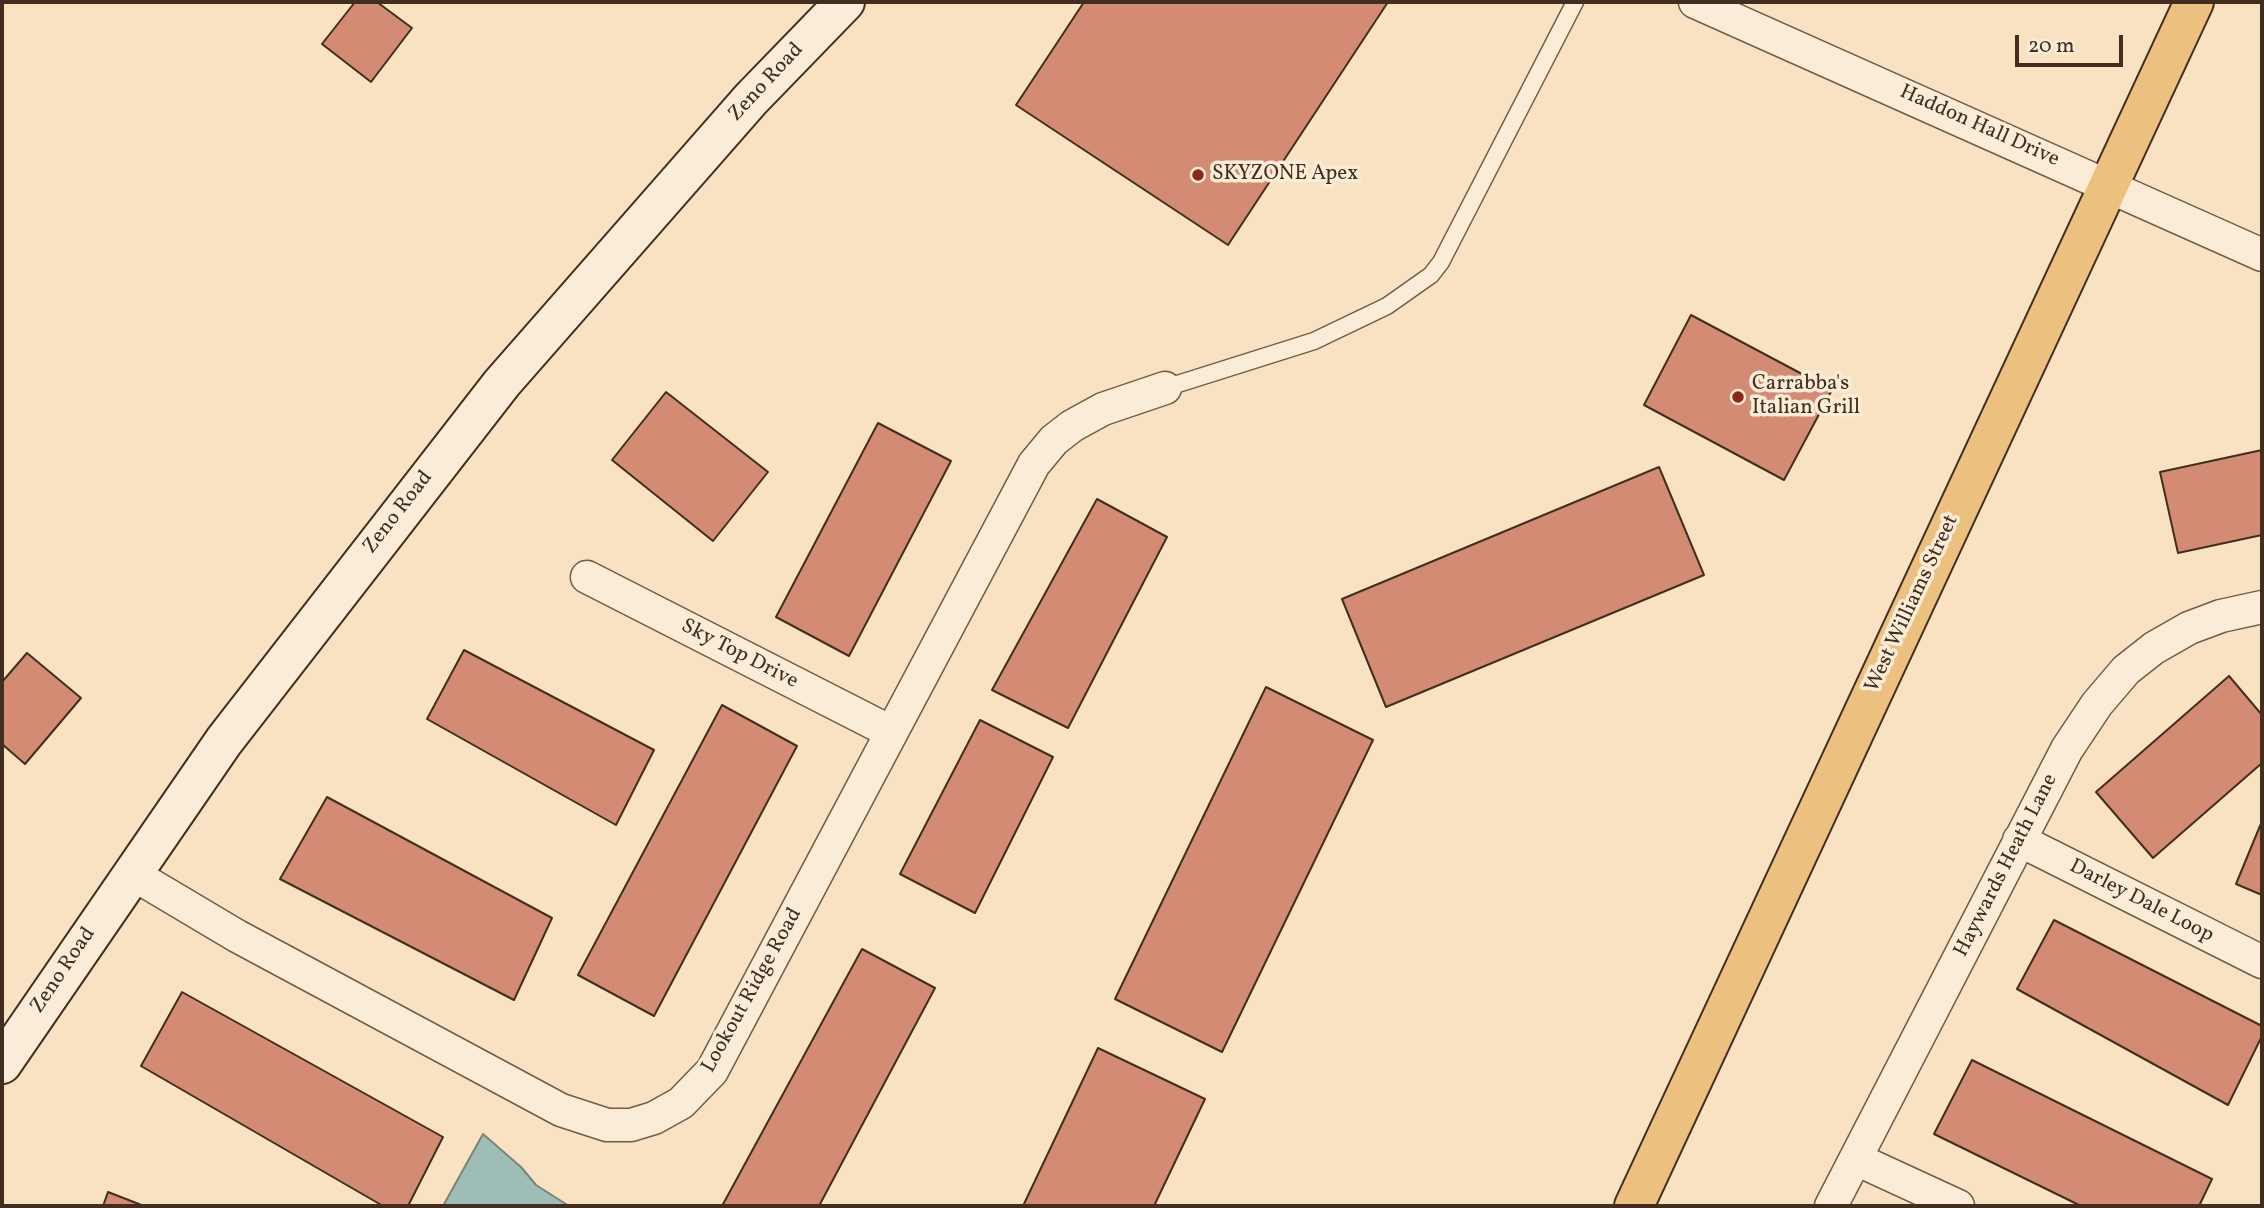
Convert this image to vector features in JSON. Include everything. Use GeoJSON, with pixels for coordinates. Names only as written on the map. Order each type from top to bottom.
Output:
{"type":"FeatureCollection","features":[{"type":"Feature","properties":{"kind":"main road","name":"West Williams Street"},"geometry":{"type":"LineString","coordinates":[[1634,1206],[2194,2]]}},
{"type":"Feature","properties":{"kind":"street","name":"Zeno Road"},"geometry":{"type":"LineString","coordinates":[[2,1064],[131,873],[240,720],[502,383],[751,99],[845,2]]}},
{"type":"Feature","properties":{"kind":"street","name":"Haddon Hall Drive"},"geometry":{"type":"LineString","coordinates":[[1695,2],[2109,184],[2262,255]]}},
{"type":"Feature","properties":{"kind":"street","name":"Lookout Ridge Road"},"geometry":{"type":"LineString","coordinates":[[131,873],[237,936],[561,1110],[607,1125],[631,1125],[654,1118],[681,1103],[712,1071],[1034,464],[1054,440],[1072,426],[1102,409],[1165,388]]}},
{"type":"Feature","properties":{"kind":"street","name":"Sky Top Drive"},"geometry":{"type":"LineString","coordinates":[[587,577],[891,732]]}},
{"type":"Feature","properties":{"kind":"street","name":"Haywards Heath Lane"},"geometry":{"type":"LineString","coordinates":[[1831,1206],[2067,749],[2097,704],[2126,670],[2154,648],[2189,628],[2221,616],[2262,607]]}},
{"type":"Feature","properties":{"kind":"street","name":"Darley Dale Loop"},"geometry":{"type":"LineString","coordinates":[[2019,840],[2262,962]]}},
{"type":"Feature","properties":{"kind":"street"},"geometry":{"type":"LineString","coordinates":[[1856,1158],[1958,1206]]}},
{"type":"Feature","properties":{"kind":"lane"},"geometry":{"type":"LineString","coordinates":[[1165,388],[1314,341],[1387,306],[1431,275],[1441,261],[1576,2]]}},
{"type":"Feature","properties":{"kind":"water"},"geometry":{"type":"Polygon","coordinates":[[[483,1134],[521,1167],[536,1185],[569,1206],[443,1206],[483,1134]]]}},
{"type":"Feature","properties":{"kind":"building"},"geometry":{"type":"Polygon","coordinates":[[[355,2],[377,2],[412,28],[371,82],[322,44],[355,2]]]}},
{"type":"Feature","properties":{"kind":"building","name":"SKYZONE Apex"},"geometry":{"type":"Polygon","coordinates":[[[1084,2],[1388,2],[1228,245],[1016,105],[1084,2]]]}},
{"type":"Feature","properties":{"kind":"building","name":"Carrabba's Italian Grill"},"geometry":{"type":"Polygon","coordinates":[[[1691,315],[1832,390],[1784,480],[1644,405],[1691,315]]]}},
{"type":"Feature","properties":{"kind":"building"},"geometry":{"type":"Polygon","coordinates":[[[666,392],[768,472],[713,541],[612,460],[666,392]]]}},
{"type":"Feature","properties":{"kind":"building"},"geometry":{"type":"Polygon","coordinates":[[[878,423],[951,461],[849,656],[776,617],[878,423]]]}},
{"type":"Feature","properties":{"kind":"building"},"geometry":{"type":"Polygon","coordinates":[[[2262,450],[2262,535],[2178,553],[2160,472],[2262,450]]]}},
{"type":"Feature","properties":{"kind":"building"},"geometry":{"type":"Polygon","coordinates":[[[1659,467],[1704,575],[1386,707],[1342,599],[1659,467]]]}},
{"type":"Feature","properties":{"kind":"building"},"geometry":{"type":"Polygon","coordinates":[[[1097,499],[1167,537],[1068,728],[992,690],[1097,499]]]}},
{"type":"Feature","properties":{"kind":"building"},"geometry":{"type":"Polygon","coordinates":[[[464,650],[654,750],[616,825],[427,719],[464,650]]]}},
{"type":"Feature","properties":{"kind":"building"},"geometry":{"type":"Polygon","coordinates":[[[27,653],[81,698],[25,764],[2,744],[2,682],[27,653]]]}},
{"type":"Feature","properties":{"kind":"building"},"geometry":{"type":"Polygon","coordinates":[[[2229,676],[2262,715],[2262,763],[2153,858],[2096,792],[2229,676]]]}},
{"type":"Feature","properties":{"kind":"building"},"geometry":{"type":"Polygon","coordinates":[[[1266,687],[1373,740],[1222,1052],[1115,999],[1266,687]]]}},
{"type":"Feature","properties":{"kind":"building"},"geometry":{"type":"Polygon","coordinates":[[[722,705],[797,746],[654,1016],[578,975],[722,705]]]}},
{"type":"Feature","properties":{"kind":"building"},"geometry":{"type":"Polygon","coordinates":[[[980,720],[1053,757],[975,913],[900,874],[980,720]]]}},
{"type":"Feature","properties":{"kind":"building"},"geometry":{"type":"Polygon","coordinates":[[[327,797],[552,918],[514,1000],[280,879],[327,797]]]}},
{"type":"Feature","properties":{"kind":"building"},"geometry":{"type":"Polygon","coordinates":[[[2262,821],[2262,895],[2236,884],[2262,821]]]}},
{"type":"Feature","properties":{"kind":"building"},"geometry":{"type":"Polygon","coordinates":[[[2054,920],[2262,1026],[2262,1036],[2228,1105],[2017,989],[2054,920]]]}},
{"type":"Feature","properties":{"kind":"building"},"geometry":{"type":"Polygon","coordinates":[[[862,949],[935,988],[819,1206],[722,1206],[862,949]]]}},
{"type":"Feature","properties":{"kind":"building"},"geometry":{"type":"Polygon","coordinates":[[[182,992],[443,1137],[408,1206],[383,1206],[141,1066],[182,992]]]}},
{"type":"Feature","properties":{"kind":"building"},"geometry":{"type":"Polygon","coordinates":[[[1098,1048],[1205,1099],[1154,1206],[1023,1206],[1098,1048]]]}},
{"type":"Feature","properties":{"kind":"building"},"geometry":{"type":"Polygon","coordinates":[[[1972,1060],[2212,1179],[2199,1206],[2081,1206],[1934,1134],[1972,1060]]]}},
{"type":"Feature","properties":{"kind":"building"},"geometry":{"type":"Polygon","coordinates":[[[108,1192],[144,1206],[103,1206],[108,1192]]]}},
{"type":"Feature","properties":{"kind":"place","name":"SKYZONE Apex"},"geometry":{"type":"Point","coordinates":[1198,175]}},
{"type":"Feature","properties":{"kind":"place","name":"Carrabba's Italian Grill"},"geometry":{"type":"Point","coordinates":[1738,397]}}]}
